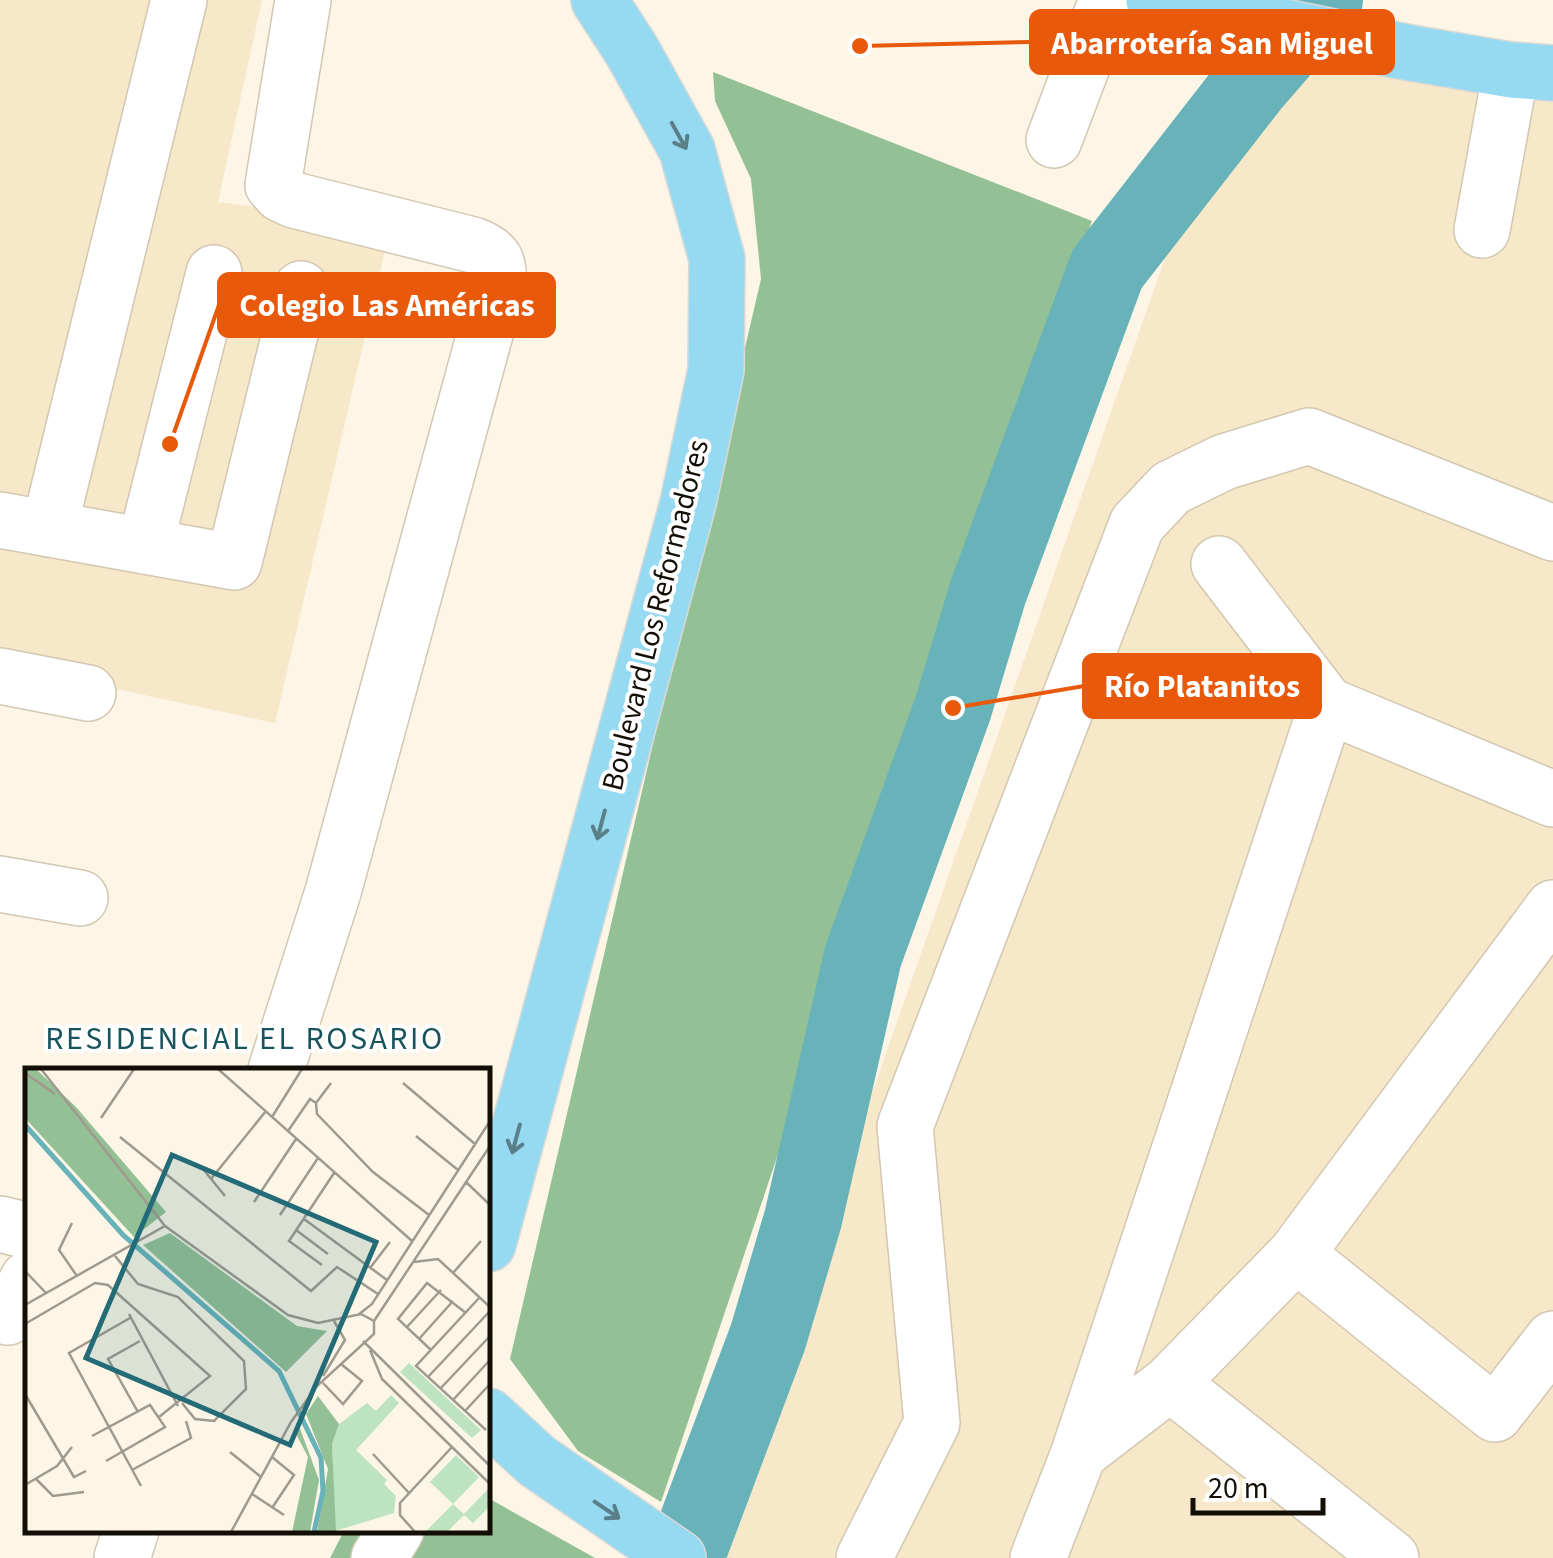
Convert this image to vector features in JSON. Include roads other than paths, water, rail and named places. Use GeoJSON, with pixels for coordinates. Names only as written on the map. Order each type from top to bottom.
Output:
{"type":"FeatureCollection","features":[{"type":"Feature","properties":{"kind":"main road","name":"Boulevard Los Reformadores"},"geometry":{"type":"LineString","coordinates":[[490,1237],[688,502],[716,370],[718,260],[688,150],[635,25],[599,0]]}},
{"type":"Feature","properties":{"kind":"main road"},"geometry":{"type":"LineString","coordinates":[[1180,6],[1404,52],[1532,71]]}},
{"type":"Feature","properties":{"kind":"main road"},"geometry":{"type":"LineString","coordinates":[[490,1418],[536,1461],[678,1558]]}},
{"type":"Feature","properties":{"kind":"street"},"geometry":{"type":"LineString","coordinates":[[179,0],[24,524],[234,562],[300,288]]}},
{"type":"Feature","properties":{"kind":"street"},"geometry":{"type":"LineString","coordinates":[[277,1068],[338,873],[498,286],[498,266],[489,251],[294,200],[281,194],[273,184],[304,0]]}},
{"type":"Feature","properties":{"kind":"street"},"geometry":{"type":"LineString","coordinates":[[1054,140],[1107,0]]}},
{"type":"Feature","properties":{"kind":"street"},"geometry":{"type":"LineString","coordinates":[[1482,230],[1532,71]]}},
{"type":"Feature","properties":{"kind":"street"},"geometry":{"type":"LineString","coordinates":[[145,546],[214,273]]}},
{"type":"Feature","properties":{"kind":"street"},"geometry":{"type":"LineString","coordinates":[[864,1558],[932,1423],[906,1126],[1136,524],[1172,488],[1224,462],[1309,436],[1553,534]]}},
{"type":"Feature","properties":{"kind":"street"},"geometry":{"type":"LineString","coordinates":[[1220,564],[1327,704],[1553,799]]}},
{"type":"Feature","properties":{"kind":"street"},"geometry":{"type":"LineString","coordinates":[[0,676],[88,692]]}},
{"type":"Feature","properties":{"kind":"street"},"geometry":{"type":"LineString","coordinates":[[1038,1558],[1080,1453],[1327,704]]}},
{"type":"Feature","properties":{"kind":"street"},"geometry":{"type":"LineString","coordinates":[[0,884],[80,898]]}},
{"type":"Feature","properties":{"kind":"street"},"geometry":{"type":"LineString","coordinates":[[1080,1453],[1170,1383],[1296,1254],[1552,912]]}},
{"type":"Feature","properties":{"kind":"street"},"geometry":{"type":"LineString","coordinates":[[0,1224],[25,1231]]}},
{"type":"Feature","properties":{"kind":"street"},"geometry":{"type":"LineString","coordinates":[[1296,1254],[1495,1414],[1553,1339]]}},
{"type":"Feature","properties":{"kind":"street"},"geometry":{"type":"LineString","coordinates":[[1170,1383],[1391,1558]]}},
{"type":"Feature","properties":{"kind":"street"},"geometry":{"type":"LineString","coordinates":[[122,1558],[129,1533]]}},
{"type":"Feature","properties":{"kind":"street"},"geometry":{"type":"LineString","coordinates":[[379,1558],[394,1533]]}},
{"type":"Feature","properties":{"kind":"waterway"},"geometry":{"type":"LineString","coordinates":[[685,1558],[768,1337],[803,1219],[863,956],[953,708],[988,592],[1107,269],[1251,84],[1324,0]]}},
{"type":"Feature","properties":{"kind":"place","name":"Abarrotería San Miguel"},"geometry":{"type":"Point","coordinates":[860,46]}},
{"type":"Feature","properties":{"kind":"place","name":"Colegio Las Américas"},"geometry":{"type":"Point","coordinates":[170,444]}},
{"type":"Feature","properties":{"kind":"place","name":"Río Platanitos"},"geometry":{"type":"Point","coordinates":[953,708]}},
{"type":"Feature","properties":{"kind":"district","name":"RESIDENCIAL EL ROSARIO"},"geometry":{"type":"Point","coordinates":[245,1038]}}]}
